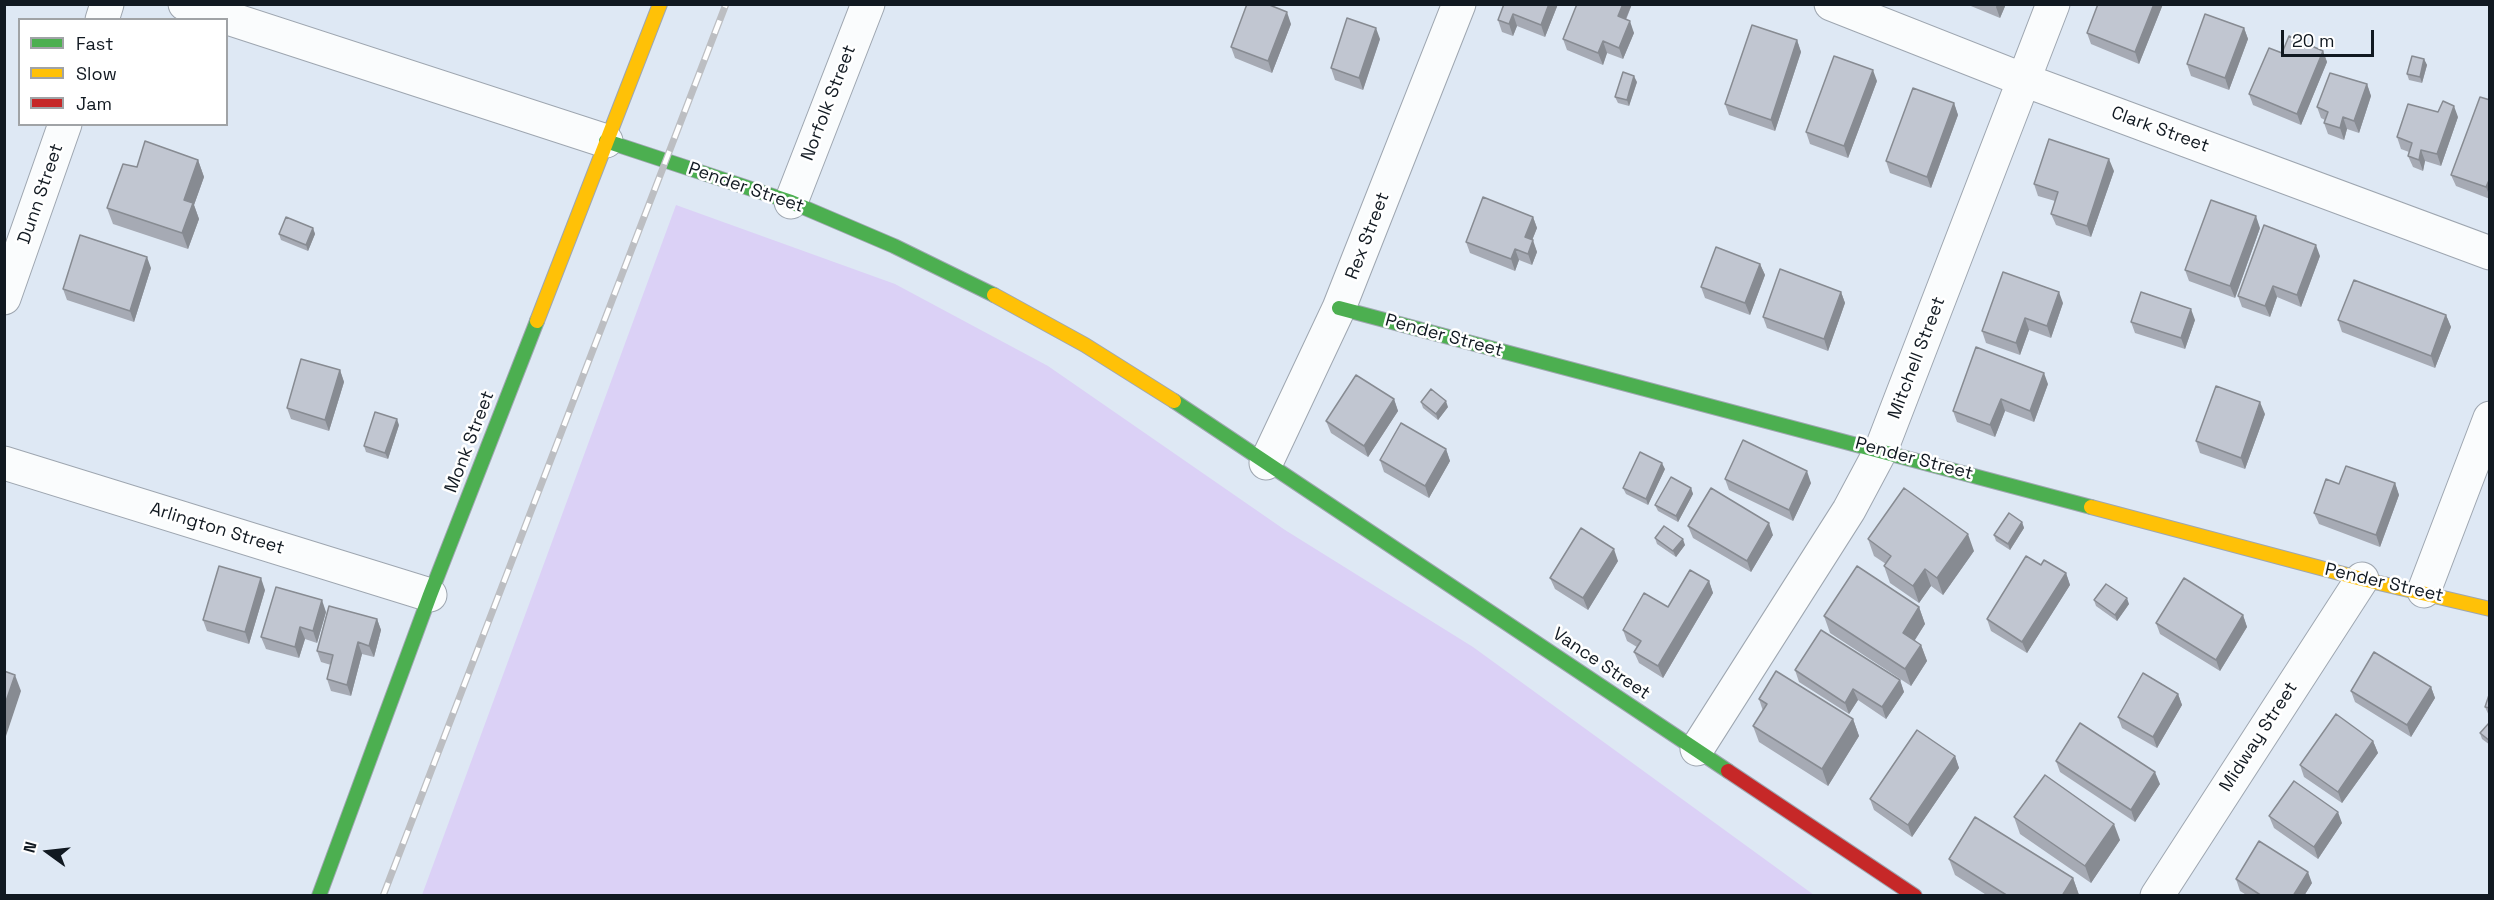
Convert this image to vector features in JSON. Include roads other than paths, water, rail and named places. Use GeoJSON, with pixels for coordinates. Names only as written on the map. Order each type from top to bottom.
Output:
{"type":"FeatureCollection","features":[{"type":"Feature","properties":{"kind":"street","name":"Pender Street"},"geometry":{"type":"LineString","coordinates":[[185,4],[790,202],[894,246],[985,290],[1085,345],[1202,419],[1266,463]]}},
{"type":"Feature","properties":{"kind":"street","name":"Monk Street"},"geometry":{"type":"LineString","coordinates":[[319,896],[430,595],[660,4]]}},
{"type":"Feature","properties":{"kind":"street","name":"Norfolk Street"},"geometry":{"type":"LineString","coordinates":[[790,202],[868,4]]}},
{"type":"Feature","properties":{"kind":"street","name":"Rex Street"},"geometry":{"type":"LineString","coordinates":[[1266,463],[1339,308],[1459,4]]}},
{"type":"Feature","properties":{"kind":"street","name":"Clark Street"},"geometry":{"type":"LineString","coordinates":[[1831,4],[2024,80],[2490,253]]}},
{"type":"Feature","properties":{"kind":"street","name":"Mitchell Street"},"geometry":{"type":"LineString","coordinates":[[1697,749],[1849,510],[1881,450],[2053,4]]}},
{"type":"Feature","properties":{"kind":"street","name":"Dunn Street"},"geometry":{"type":"LineString","coordinates":[[4,298],[64,126]]}},
{"type":"Feature","properties":{"kind":"street","name":"Pender Street"},"geometry":{"type":"LineString","coordinates":[[1339,308],[2362,579],[2424,591],[2490,609]]}},
{"type":"Feature","properties":{"kind":"street"},"geometry":{"type":"LineString","coordinates":[[2424,591],[2490,417]]}},
{"type":"Feature","properties":{"kind":"street","name":"Arlington Street"},"geometry":{"type":"LineString","coordinates":[[4,463],[430,595]]}},
{"type":"Feature","properties":{"kind":"street","name":"Vance Street"},"geometry":{"type":"LineString","coordinates":[[1266,463],[1916,896]]}},
{"type":"Feature","properties":{"kind":"street","name":"Midway Street"},"geometry":{"type":"LineString","coordinates":[[2157,896],[2362,579]]}},
{"type":"Feature","properties":{"kind":"railway"},"geometry":{"type":"LineString","coordinates":[[383,896],[726,4]]}}]}
